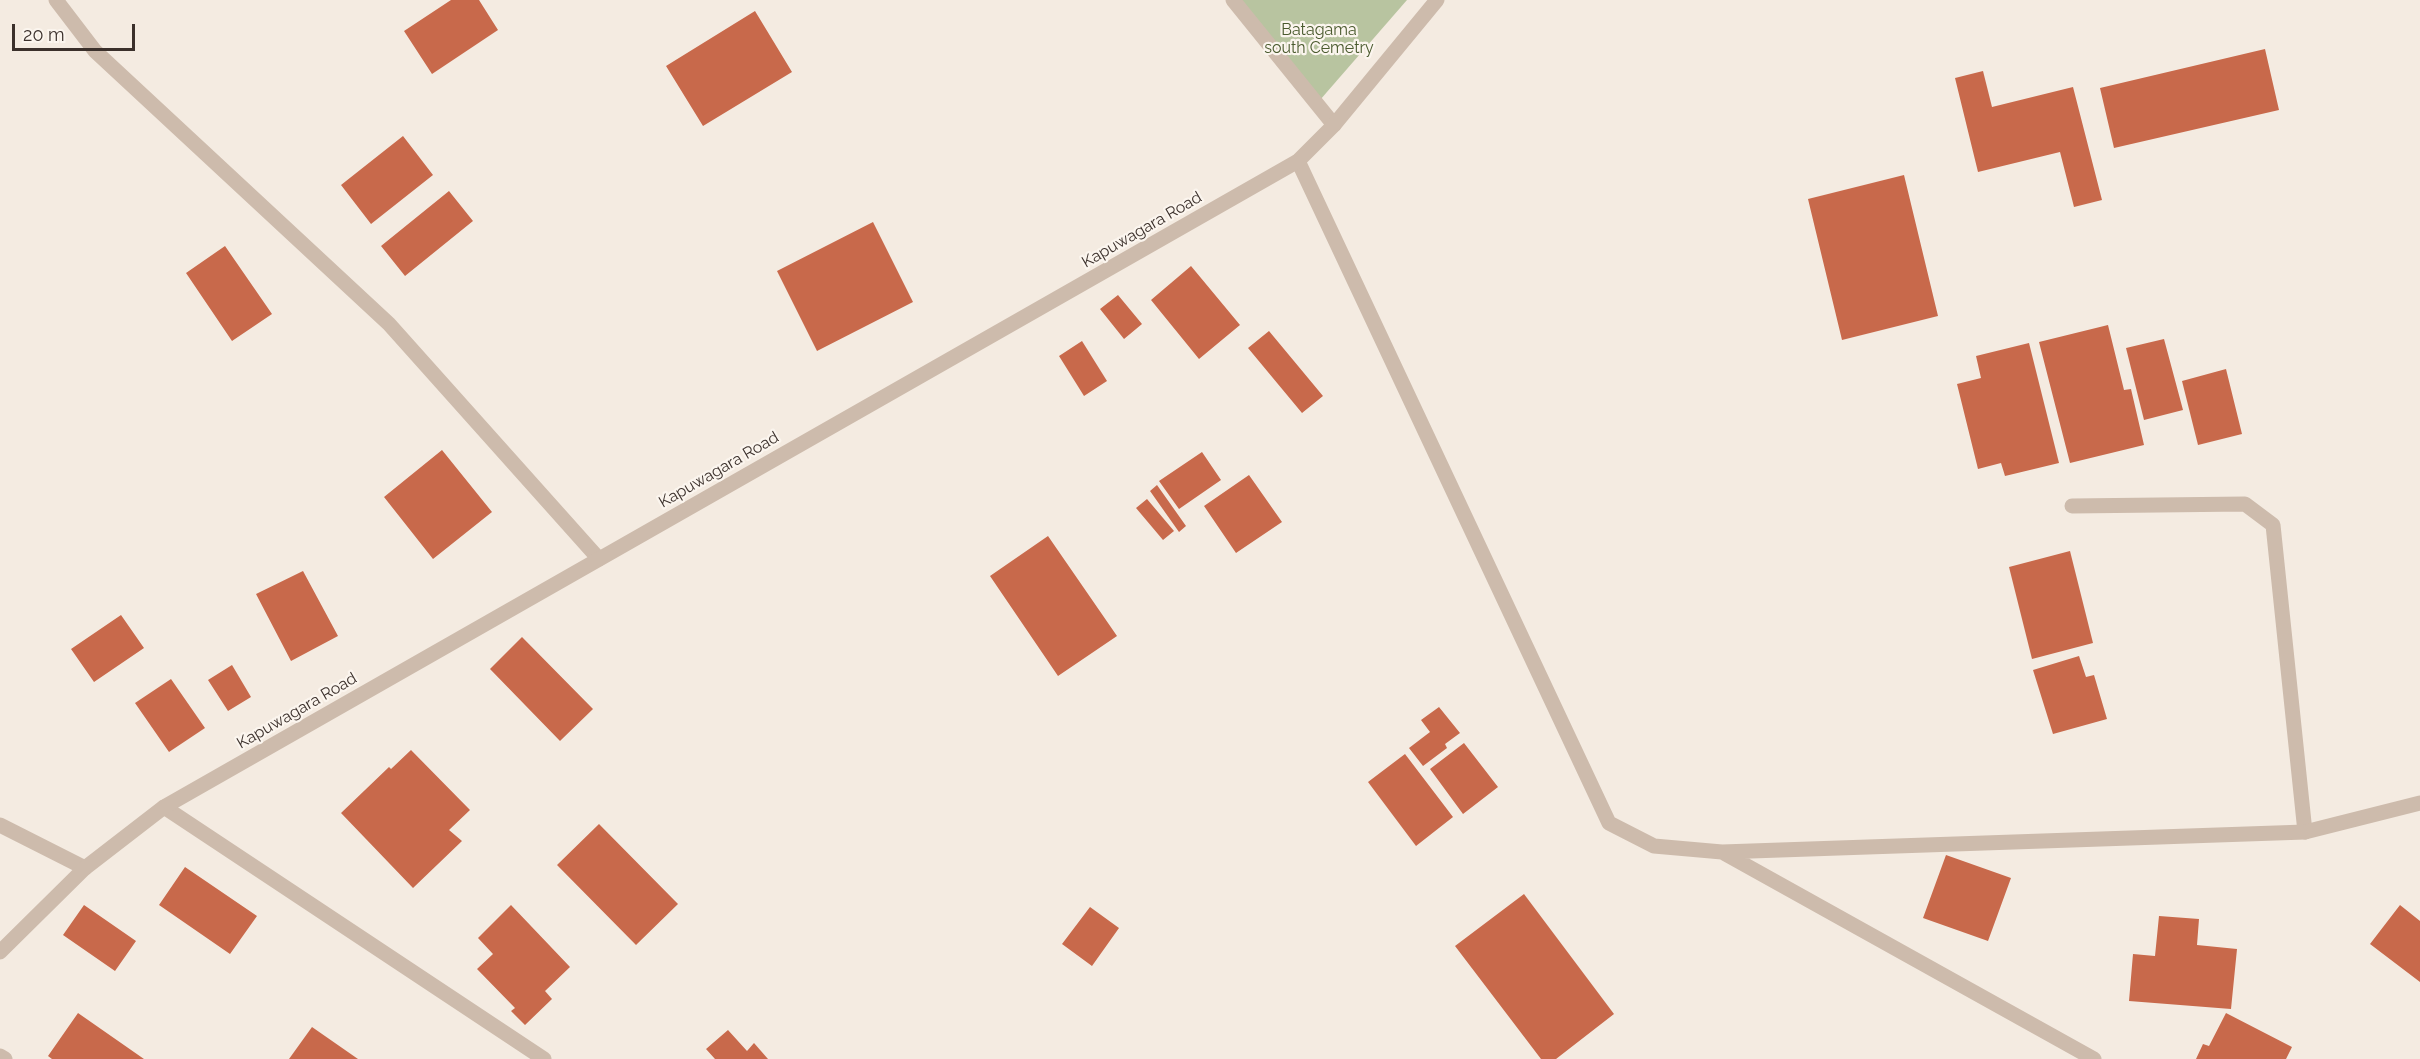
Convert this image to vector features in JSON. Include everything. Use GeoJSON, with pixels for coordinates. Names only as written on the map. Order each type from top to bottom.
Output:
{"type":"FeatureCollection","features":[{"type":"Feature","properties":{"kind":"street"},"geometry":{"type":"LineString","coordinates":[[56,0],[95,51],[389,324],[599,559]]}},
{"type":"Feature","properties":{"kind":"street"},"geometry":{"type":"LineString","coordinates":[[1233,0],[1334,125]]}},
{"type":"Feature","properties":{"kind":"street","name":"Kapuwagara Road"},"geometry":{"type":"LineString","coordinates":[[0,952],[85,868],[164,807],[1299,161],[1334,125],[1437,0]]}},
{"type":"Feature","properties":{"kind":"street"},"geometry":{"type":"LineString","coordinates":[[1299,161],[1609,823],[1654,846],[1722,852],[2306,832],[2420,803]]}},
{"type":"Feature","properties":{"kind":"street"},"geometry":{"type":"LineString","coordinates":[[2072,506],[2245,504],[2272,525],[2306,832]]}},
{"type":"Feature","properties":{"kind":"street"},"geometry":{"type":"LineString","coordinates":[[164,807],[544,1059]]}},
{"type":"Feature","properties":{"kind":"street"},"geometry":{"type":"LineString","coordinates":[[0,825],[85,868]]}},
{"type":"Feature","properties":{"kind":"street"},"geometry":{"type":"LineString","coordinates":[[1722,852],[2094,1059]]}},
{"type":"Feature","properties":{"kind":"street"},"geometry":{"type":"LineString","coordinates":[[0,1056],[5,1059]]}},
{"type":"Feature","properties":{"kind":"green space","name":"Batagama south Cemetry"},"geometry":{"type":"Polygon","coordinates":[[[1227,0],[1407,0],[1320,100],[1227,0]]]}},
{"type":"Feature","properties":{"kind":"building"},"geometry":{"type":"Polygon","coordinates":[[[451,0],[479,0],[498,30],[432,74],[404,31],[451,0]]]}},
{"type":"Feature","properties":{"kind":"building"},"geometry":{"type":"Polygon","coordinates":[[[755,11],[792,72],[703,126],[666,66],[755,11]]]}},
{"type":"Feature","properties":{"kind":"building"},"geometry":{"type":"Polygon","coordinates":[[[2265,49],[2279,110],[2114,148],[2100,88],[2265,49]]]}},
{"type":"Feature","properties":{"kind":"building"},"geometry":{"type":"Polygon","coordinates":[[[1983,71],[1992,107],[2073,87],[2102,200],[2074,207],[2060,152],[1978,172],[1955,78],[1983,71]]]}},
{"type":"Feature","properties":{"kind":"building"},"geometry":{"type":"Polygon","coordinates":[[[403,136],[433,175],[371,224],[341,185],[403,136]]]}},
{"type":"Feature","properties":{"kind":"building"},"geometry":{"type":"Polygon","coordinates":[[[1904,175],[1938,316],[1842,340],[1808,199],[1904,175]]]}},
{"type":"Feature","properties":{"kind":"building"},"geometry":{"type":"Polygon","coordinates":[[[449,191],[473,221],[405,276],[381,246],[449,191]]]}},
{"type":"Feature","properties":{"kind":"building"},"geometry":{"type":"Polygon","coordinates":[[[873,222],[913,302],[817,351],[777,271],[873,222]]]}},
{"type":"Feature","properties":{"kind":"building"},"geometry":{"type":"Polygon","coordinates":[[[225,246],[272,314],[232,341],[186,273],[225,246]]]}},
{"type":"Feature","properties":{"kind":"building"},"geometry":{"type":"Polygon","coordinates":[[[1191,266],[1240,325],[1199,359],[1151,300],[1191,266]]]}},
{"type":"Feature","properties":{"kind":"building"},"geometry":{"type":"Polygon","coordinates":[[[1118,295],[1142,324],[1124,339],[1100,309],[1118,295]]]}},
{"type":"Feature","properties":{"kind":"building"},"geometry":{"type":"Polygon","coordinates":[[[2108,325],[2124,390],[2131,389],[2144,445],[2070,463],[2039,342],[2108,325]]]}},
{"type":"Feature","properties":{"kind":"building"},"geometry":{"type":"Polygon","coordinates":[[[1269,331],[1323,396],[1302,413],[1248,348],[1269,331]]]}},
{"type":"Feature","properties":{"kind":"building"},"geometry":{"type":"Polygon","coordinates":[[[2164,339],[2183,410],[2144,420],[2126,348],[2164,339]]]}},
{"type":"Feature","properties":{"kind":"building"},"geometry":{"type":"Polygon","coordinates":[[[1082,341],[1107,381],[1084,396],[1059,356],[1082,341]]]}},
{"type":"Feature","properties":{"kind":"building"},"geometry":{"type":"Polygon","coordinates":[[[2029,343],[2059,463],[2005,476],[2001,463],[1978,469],[1957,384],[1981,378],[1976,356],[2029,343]]]}},
{"type":"Feature","properties":{"kind":"building"},"geometry":{"type":"Polygon","coordinates":[[[2226,369],[2242,434],[2198,445],[2182,381],[2226,369]]]}},
{"type":"Feature","properties":{"kind":"building"},"geometry":{"type":"Polygon","coordinates":[[[442,450],[492,512],[433,559],[384,497],[442,450]]]}},
{"type":"Feature","properties":{"kind":"building"},"geometry":{"type":"Polygon","coordinates":[[[1202,452],[1221,480],[1179,509],[1159,481],[1202,452]]]}},
{"type":"Feature","properties":{"kind":"building"},"geometry":{"type":"Polygon","coordinates":[[[1249,475],[1282,522],[1236,553],[1204,506],[1249,475]]]}},
{"type":"Feature","properties":{"kind":"building"},"geometry":{"type":"Polygon","coordinates":[[[1157,485],[1186,526],[1179,532],[1150,491],[1157,485]]]}},
{"type":"Feature","properties":{"kind":"building"},"geometry":{"type":"Polygon","coordinates":[[[1147,499],[1174,531],[1163,540],[1136,508],[1147,499]]]}},
{"type":"Feature","properties":{"kind":"building"},"geometry":{"type":"Polygon","coordinates":[[[1048,536],[1117,636],[1058,676],[990,576],[1048,536]]]}},
{"type":"Feature","properties":{"kind":"building"},"geometry":{"type":"Polygon","coordinates":[[[2070,551],[2093,643],[2032,659],[2009,567],[2070,551]]]}},
{"type":"Feature","properties":{"kind":"building"},"geometry":{"type":"Polygon","coordinates":[[[303,571],[338,636],[291,661],[256,594],[303,571]]]}},
{"type":"Feature","properties":{"kind":"building"},"geometry":{"type":"Polygon","coordinates":[[[121,615],[144,648],[94,682],[71,649],[121,615]]]}},
{"type":"Feature","properties":{"kind":"building"},"geometry":{"type":"Polygon","coordinates":[[[522,637],[593,709],[560,741],[490,669],[522,637]]]}},
{"type":"Feature","properties":{"kind":"building"},"geometry":{"type":"Polygon","coordinates":[[[2079,656],[2086,677],[2094,675],[2107,719],[2053,734],[2033,670],[2079,656]]]}},
{"type":"Feature","properties":{"kind":"building"},"geometry":{"type":"Polygon","coordinates":[[[232,665],[251,697],[228,711],[208,680],[232,665]]]}},
{"type":"Feature","properties":{"kind":"building"},"geometry":{"type":"Polygon","coordinates":[[[171,679],[205,728],[169,752],[135,703],[171,679]]]}},
{"type":"Feature","properties":{"kind":"building"},"geometry":{"type":"Polygon","coordinates":[[[1439,707],[1460,733],[1445,744],[1447,748],[1423,766],[1409,748],[1430,732],[1421,720],[1439,707]]]}},
{"type":"Feature","properties":{"kind":"building"},"geometry":{"type":"Polygon","coordinates":[[[1464,743],[1498,787],[1463,814],[1430,769],[1464,743]]]}},
{"type":"Feature","properties":{"kind":"building"},"geometry":{"type":"Polygon","coordinates":[[[411,750],[470,810],[449,830],[462,841],[413,888],[341,813],[389,767],[391,769],[411,750]]]}},
{"type":"Feature","properties":{"kind":"building"},"geometry":{"type":"Polygon","coordinates":[[[1405,754],[1453,817],[1416,846],[1368,782],[1405,754]]]}},
{"type":"Feature","properties":{"kind":"building"},"geometry":{"type":"Polygon","coordinates":[[[599,824],[678,904],[636,945],[557,865],[599,824]]]}},
{"type":"Feature","properties":{"kind":"building"},"geometry":{"type":"Polygon","coordinates":[[[1946,855],[2011,878],[1988,941],[1923,918],[1946,855]]]}},
{"type":"Feature","properties":{"kind":"building"},"geometry":{"type":"Polygon","coordinates":[[[185,867],[257,916],[230,954],[159,905],[185,867]]]}},
{"type":"Feature","properties":{"kind":"building"},"geometry":{"type":"Polygon","coordinates":[[[1524,894],[1614,1014],[1556,1059],[1541,1059],[1455,946],[1524,894]]]}},
{"type":"Feature","properties":{"kind":"building"},"geometry":{"type":"Polygon","coordinates":[[[84,905],[136,941],[115,971],[63,935],[84,905]]]}},
{"type":"Feature","properties":{"kind":"building"},"geometry":{"type":"Polygon","coordinates":[[[511,905],[570,967],[545,991],[552,999],[525,1025],[511,1011],[515,1008],[477,969],[493,954],[478,938],[511,905]]]}},
{"type":"Feature","properties":{"kind":"building"},"geometry":{"type":"Polygon","coordinates":[[[2400,905],[2420,921],[2420,982],[2370,944],[2400,905]]]}},
{"type":"Feature","properties":{"kind":"building"},"geometry":{"type":"Polygon","coordinates":[[[1090,907],[1119,928],[1092,966],[1062,944],[1090,907]]]}},
{"type":"Feature","properties":{"kind":"building"},"geometry":{"type":"Polygon","coordinates":[[[2159,916],[2199,919],[2197,945],[2237,949],[2231,1009],[2129,1001],[2133,954],[2155,956],[2159,916]]]}},
{"type":"Feature","properties":{"kind":"building"},"geometry":{"type":"Polygon","coordinates":[[[78,1013],[144,1059],[52,1059],[48,1056],[78,1013]]]}},
{"type":"Feature","properties":{"kind":"building"},"geometry":{"type":"Polygon","coordinates":[[[2226,1013],[2292,1047],[2286,1059],[2196,1059],[2203,1044],[2209,1046],[2226,1013]]]}},
{"type":"Feature","properties":{"kind":"building"},"geometry":{"type":"Polygon","coordinates":[[[312,1027],[358,1059],[289,1059],[312,1027]]]}},
{"type":"Feature","properties":{"kind":"building"},"geometry":{"type":"Polygon","coordinates":[[[728,1030],[747,1051],[754,1043],[768,1059],[715,1059],[706,1049],[728,1030]]]}}]}
